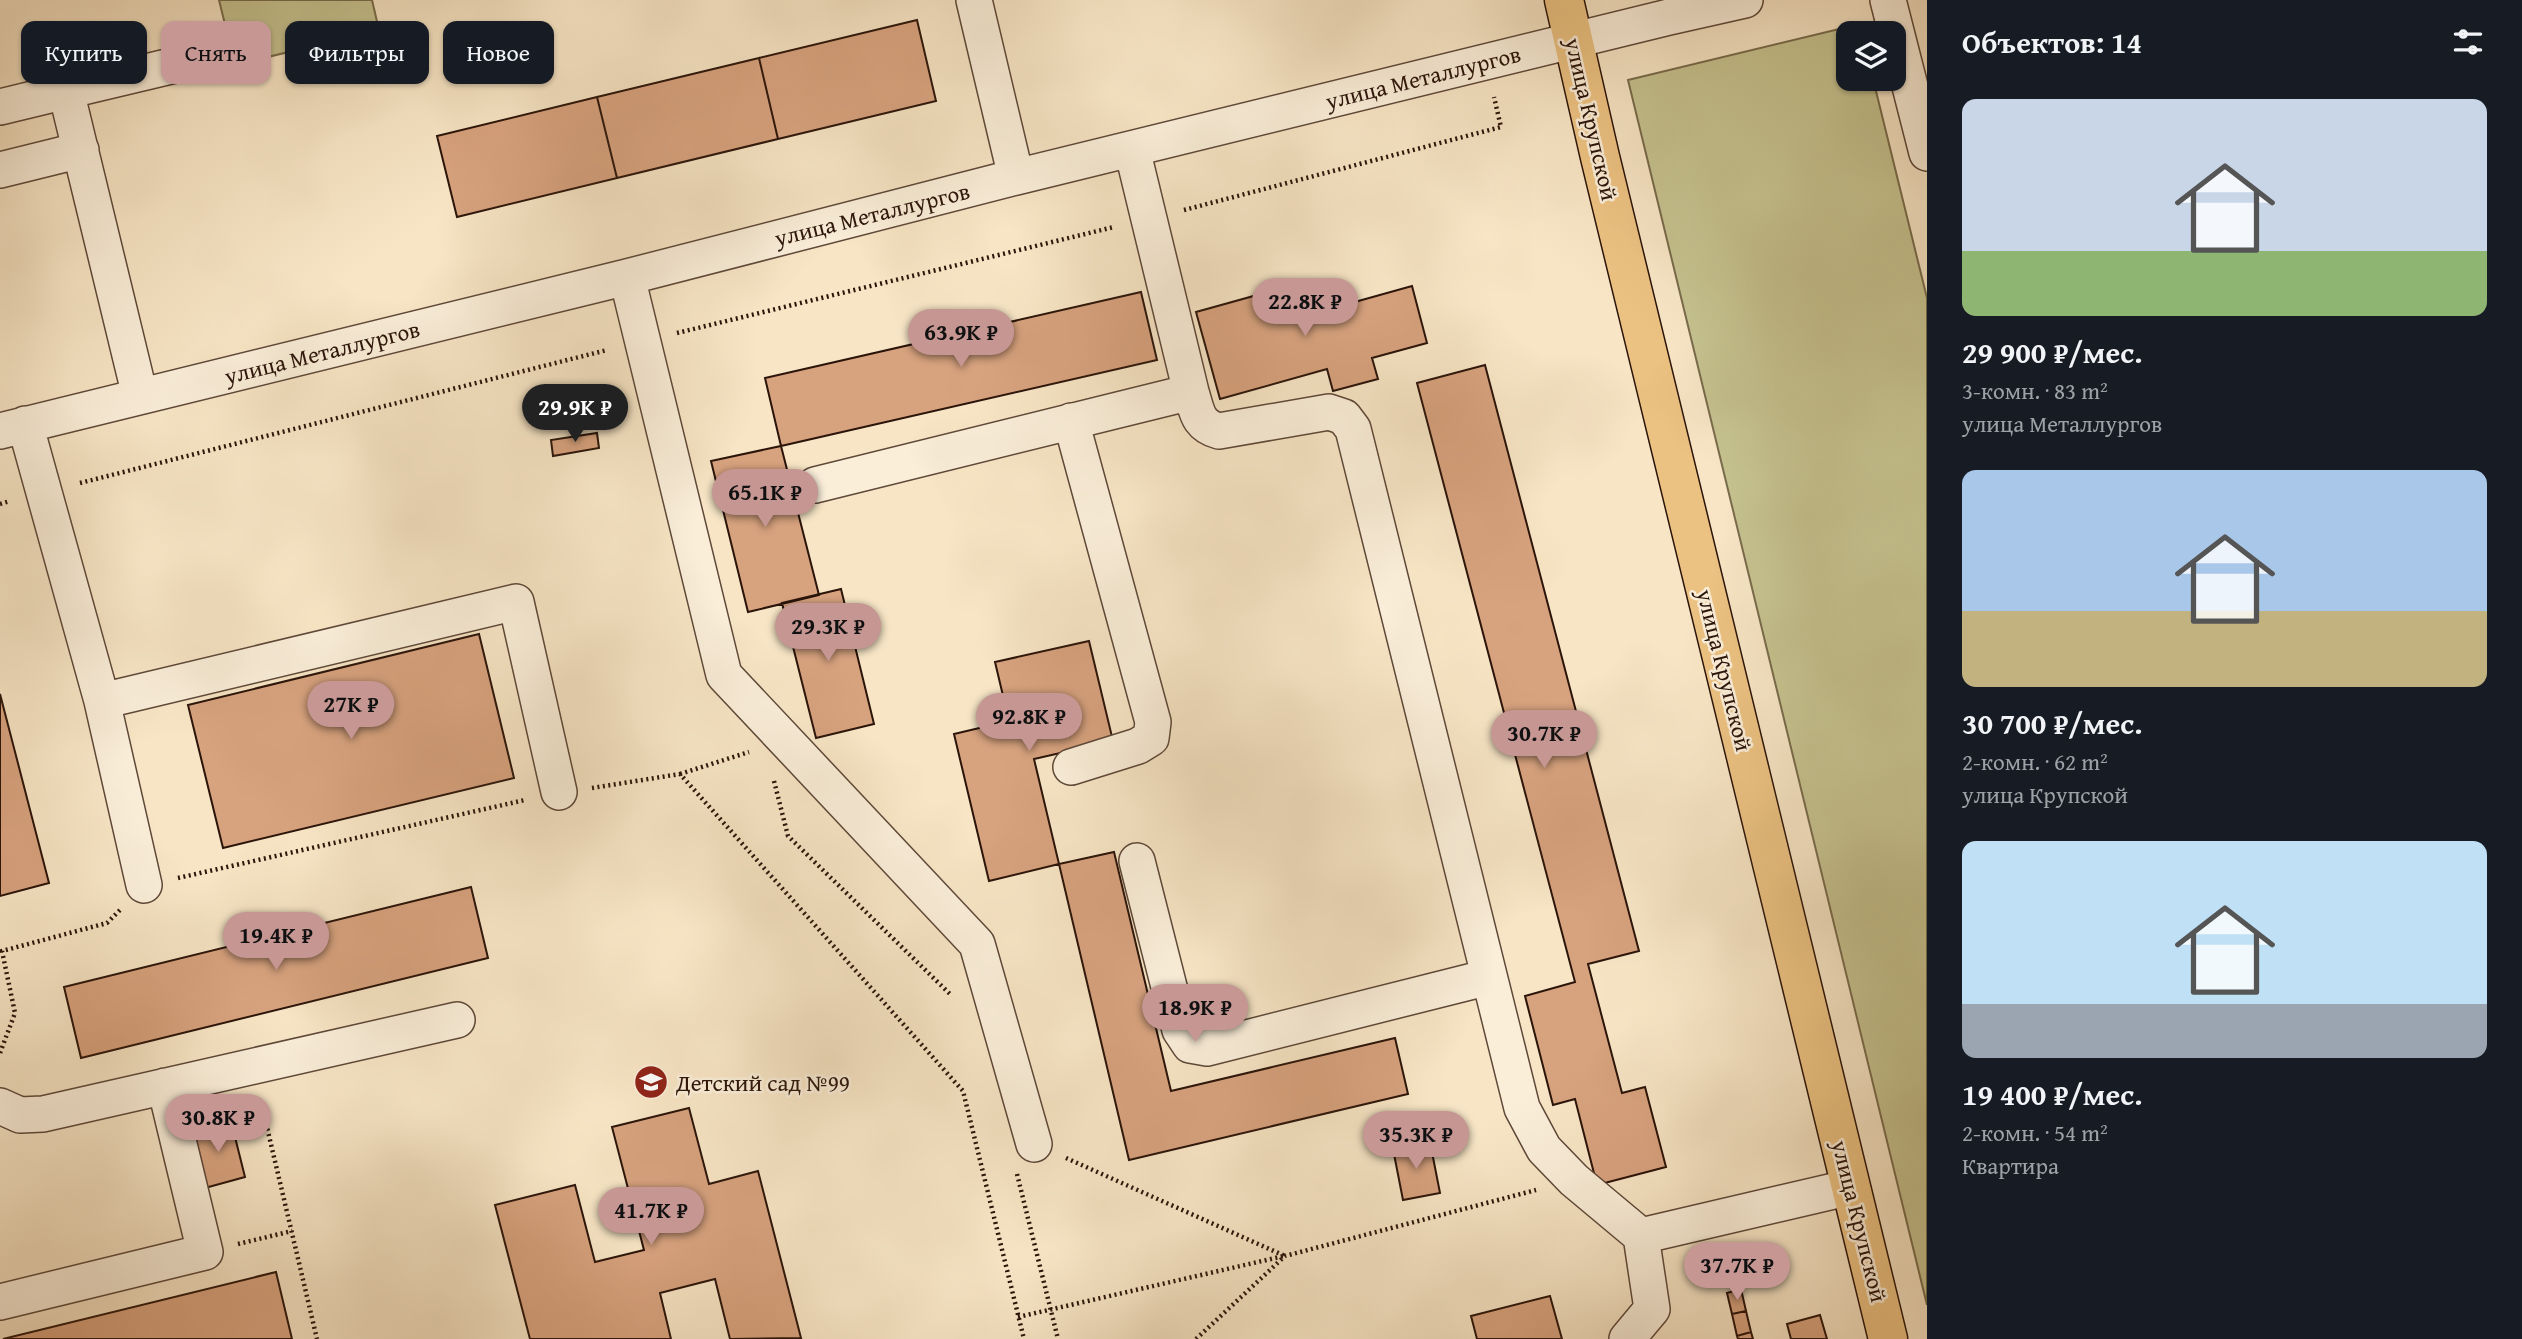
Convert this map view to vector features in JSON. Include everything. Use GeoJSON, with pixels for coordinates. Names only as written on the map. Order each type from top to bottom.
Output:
{"type":"FeatureCollection","features":[{"type":"Feature","properties":{"kind":"main road","name":"улица Крупской"},"geometry":{"type":"LineString","coordinates":[[1564,0],[1888,1339]]}},
{"type":"Feature","properties":{"kind":"street"},"geometry":{"type":"LineString","coordinates":[[974,0],[1016,177]]}},
{"type":"Feature","properties":{"kind":"street","name":"улица Металлургов"},"geometry":{"type":"LineString","coordinates":[[12,427],[627,277],[1016,177],[1745,0]]}},
{"type":"Feature","properties":{"kind":"street"},"geometry":{"type":"LineString","coordinates":[[1888,0],[1927,153]]}},
{"type":"Feature","properties":{"kind":"street"},"geometry":{"type":"LineString","coordinates":[[0,107],[161,68]]}},
{"type":"Feature","properties":{"kind":"street"},"geometry":{"type":"LineString","coordinates":[[66,91],[140,396]]}},
{"type":"Feature","properties":{"kind":"street"},"geometry":{"type":"LineString","coordinates":[[1132,149],[1198,417],[1207,428],[1219,432],[1329,412],[1344,417],[1353,429],[1522,1108],[1544,1149],[1574,1180],[1641,1236],[1652,1309],[1627,1339]]}},
{"type":"Feature","properties":{"kind":"street"},"geometry":{"type":"LineString","coordinates":[[0,170],[81,150]]}},
{"type":"Feature","properties":{"kind":"street"},"geometry":{"type":"LineString","coordinates":[[627,277],[724,675],[978,944],[1024,1155]]}},
{"type":"Feature","properties":{"kind":"street"},"geometry":{"type":"LineString","coordinates":[[816,485],[1191,392]]}},
{"type":"Feature","properties":{"kind":"street"},"geometry":{"type":"LineString","coordinates":[[1071,421],[1153,722],[1151,738],[1138,746],[1072,767]]}},
{"type":"Feature","properties":{"kind":"street"},"geometry":{"type":"LineString","coordinates":[[12,427],[44,492],[102,701],[144,886]]}},
{"type":"Feature","properties":{"kind":"street"},"geometry":{"type":"LineString","coordinates":[[102,701],[516,602],[559,792]]}},
{"type":"Feature","properties":{"kind":"street"},"geometry":{"type":"LineString","coordinates":[[1136,861],[1180,1030],[1190,1045],[1207,1048],[1489,977]]}},
{"type":"Feature","properties":{"kind":"street"},"geometry":{"type":"LineString","coordinates":[[0,1106],[20,1115],[43,1114],[457,1020]]}},
{"type":"Feature","properties":{"kind":"street"},"geometry":{"type":"LineString","coordinates":[[0,1302],[205,1252],[165,1086]]}},
{"type":"Feature","properties":{"kind":"street"},"geometry":{"type":"LineString","coordinates":[[1641,1236],[1851,1187]]}},
{"type":"Feature","properties":{"kind":"path"},"geometry":{"type":"LineString","coordinates":[[0,504],[643,341],[1149,219],[1501,127],[1491,82],[1482,63]]}},
{"type":"Feature","properties":{"kind":"path"},"geometry":{"type":"LineString","coordinates":[[0,1053],[15,1013],[2,951],[107,923],[144,886],[559,792],[680,774],[764,747],[753,706]]}},
{"type":"Feature","properties":{"kind":"path"},"geometry":{"type":"LineString","coordinates":[[771,772],[788,836],[960,1003]]}},
{"type":"Feature","properties":{"kind":"path"},"geometry":{"type":"LineString","coordinates":[[680,774],[963,1091],[1024,1339]]}},
{"type":"Feature","properties":{"kind":"path"},"geometry":{"type":"LineString","coordinates":[[252,1067],[317,1339]]}},
{"type":"Feature","properties":{"kind":"path"},"geometry":{"type":"LineString","coordinates":[[1024,1155],[1285,1256]]}},
{"type":"Feature","properties":{"kind":"path"},"geometry":{"type":"LineString","coordinates":[[1024,1155],[1058,1339]]}},
{"type":"Feature","properties":{"kind":"path"},"geometry":{"type":"LineString","coordinates":[[1018,1317],[1285,1256],[1574,1180]]}},
{"type":"Feature","properties":{"kind":"path"},"geometry":{"type":"LineString","coordinates":[[205,1252],[292,1231]]}},
{"type":"Feature","properties":{"kind":"path"},"geometry":{"type":"LineString","coordinates":[[1196,1339],[1285,1256]]}},
{"type":"Feature","properties":{"kind":"shaded area"},"geometry":{"type":"Polygon","coordinates":[[[219,0],[372,0],[377,21],[285,21],[285,53],[271,56],[271,21],[224,21],[219,0]]]}},
{"type":"Feature","properties":{"kind":"shaded area"},"geometry":{"type":"Polygon","coordinates":[[[1836,30],[1836,91],[1876,91],[1927,298],[1927,1305],[1628,80],[1836,30]]]}},
{"type":"Feature","properties":{"kind":"building"},"geometry":{"type":"Polygon","coordinates":[[[917,20],[936,101],[778,139],[759,58],[917,20]]]}},
{"type":"Feature","properties":{"kind":"building"},"geometry":{"type":"Polygon","coordinates":[[[759,58],[778,139],[617,178],[597,97],[759,58]]]}},
{"type":"Feature","properties":{"kind":"building"},"geometry":{"type":"Polygon","coordinates":[[[597,97],[617,178],[457,217],[437,136],[597,97]]]}},
{"type":"Feature","properties":{"kind":"building"},"geometry":{"type":"Polygon","coordinates":[[[1311,280],[1319,312],[1412,286],[1427,343],[1372,358],[1378,379],[1333,391],[1327,369],[1220,399],[1196,312],[1311,280]]]}},
{"type":"Feature","properties":{"kind":"building"},"geometry":{"type":"Polygon","coordinates":[[[1141,292],[1157,360],[781,446],[765,378],[1141,292]]]}},
{"type":"Feature","properties":{"kind":"building"},"geometry":{"type":"Polygon","coordinates":[[[1485,365],[1639,951],[1588,964],[1622,1093],[1645,1087],[1666,1167],[1597,1185],[1575,1099],[1553,1105],[1525,996],[1575,982],[1417,383],[1485,365]]]}},
{"type":"Feature","properties":{"kind":"building"},"geometry":{"type":"Polygon","coordinates":[[[597,433],[599,448],[553,456],[551,440],[597,433]]]}},
{"type":"Feature","properties":{"kind":"building"},"geometry":{"type":"Polygon","coordinates":[[[781,446],[819,595],[748,612],[711,461],[781,446]]]}},
{"type":"Feature","properties":{"kind":"building"},"geometry":{"type":"Polygon","coordinates":[[[841,589],[874,724],[816,738],[782,603],[841,589]]]}},
{"type":"Feature","properties":{"kind":"building"},"geometry":{"type":"Polygon","coordinates":[[[479,634],[514,778],[223,848],[188,705],[479,634]]]}},
{"type":"Feature","properties":{"kind":"building"},"geometry":{"type":"Polygon","coordinates":[[[1089,641],[1113,741],[1034,759],[1059,864],[989,881],[954,734],[1009,721],[995,662],[1089,641]]]}},
{"type":"Feature","properties":{"kind":"building"},"geometry":{"type":"Polygon","coordinates":[[[0,694],[49,883],[0,896],[0,694]]]}},
{"type":"Feature","properties":{"kind":"building"},"geometry":{"type":"Polygon","coordinates":[[[1114,852],[1171,1091],[1395,1038],[1408,1094],[1129,1160],[1059,864],[1114,852]]]}},
{"type":"Feature","properties":{"kind":"building"},"geometry":{"type":"Polygon","coordinates":[[[471,887],[488,958],[81,1058],[64,987],[471,887]]]}},
{"type":"Feature","properties":{"kind":"building"},"geometry":{"type":"Polygon","coordinates":[[[689,1108],[709,1184],[758,1171],[801,1338],[730,1339],[715,1279],[660,1293],[671,1339],[530,1339],[495,1205],[575,1185],[595,1262],[644,1250],[612,1127],[689,1108]]]}},
{"type":"Feature","properties":{"kind":"building"},"geometry":{"type":"Polygon","coordinates":[[[231,1121],[245,1177],[205,1188],[190,1131],[231,1121]]]}},
{"type":"Feature","properties":{"kind":"building"},"geometry":{"type":"Polygon","coordinates":[[[1430,1142],[1440,1193],[1403,1200],[1393,1149],[1430,1142]]]}},
{"type":"Feature","properties":{"kind":"building"},"geometry":{"type":"Polygon","coordinates":[[[276,1272],[292,1339],[3,1339],[276,1272]]]}},
{"type":"Feature","properties":{"kind":"building"},"geometry":{"type":"Polygon","coordinates":[[[1741,1289],[1746,1311],[1732,1314],[1727,1293],[1741,1289]]]}},
{"type":"Feature","properties":{"kind":"building"},"geometry":{"type":"Polygon","coordinates":[[[1550,1296],[1562,1339],[1477,1339],[1471,1316],[1550,1296]]]}},
{"type":"Feature","properties":{"kind":"building"},"geometry":{"type":"Polygon","coordinates":[[[1746,1311],[1751,1332],[1737,1336],[1732,1314],[1746,1311]]]}},
{"type":"Feature","properties":{"kind":"building"},"geometry":{"type":"Polygon","coordinates":[[[1820,1315],[1827,1339],[1791,1339],[1787,1324],[1820,1315]]]}},
{"type":"Feature","properties":{"kind":"building"},"geometry":{"type":"Polygon","coordinates":[[[1751,1332],[1753,1339],[1738,1339],[1737,1336],[1751,1332]]]}},
{"type":"Feature","properties":{"kind":"place","name":"Детский сад №99"},"geometry":{"type":"Point","coordinates":[651,1082]}}]}
